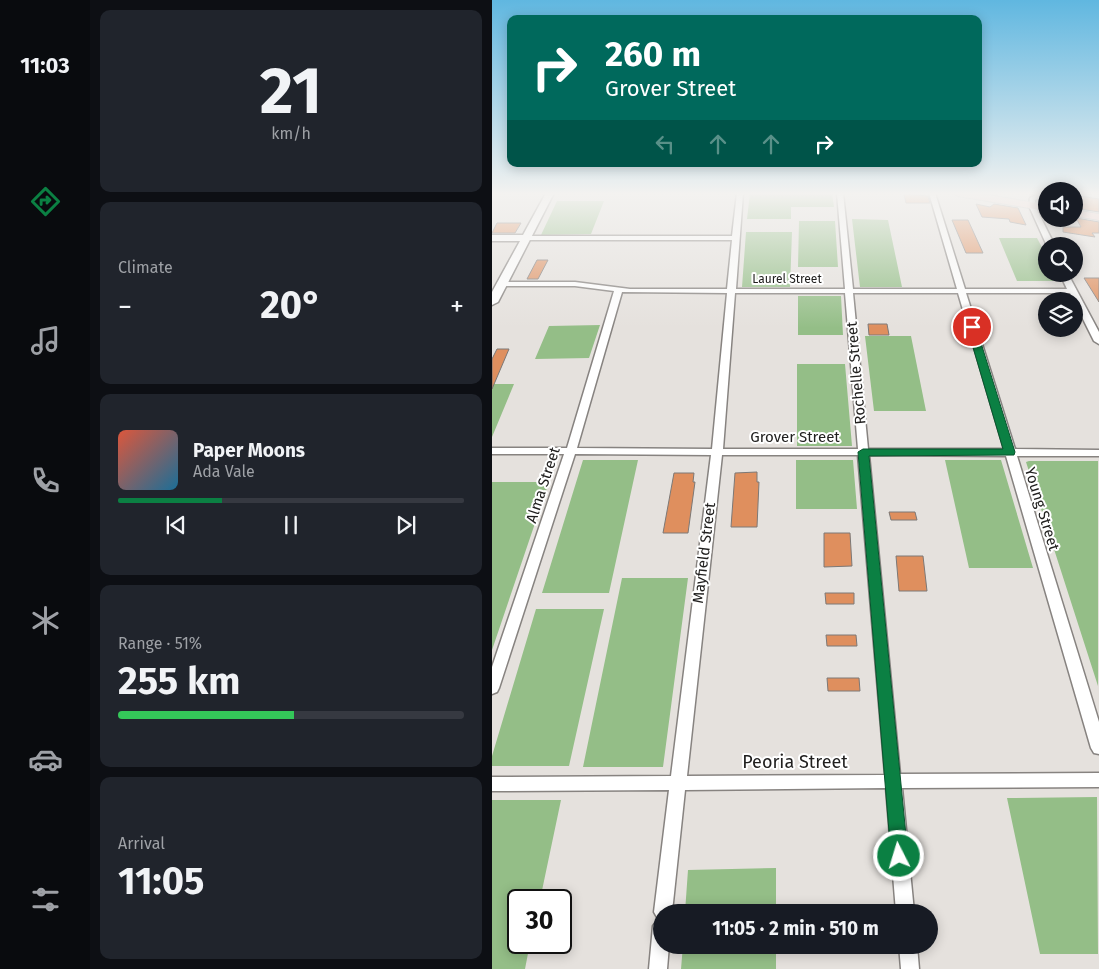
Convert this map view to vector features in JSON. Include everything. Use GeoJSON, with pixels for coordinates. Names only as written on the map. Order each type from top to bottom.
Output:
{"type":"FeatureCollection","features":[{"type":"Feature","properties":{"kind":"street"},"geometry":{"type":"LineString","coordinates":[[493,298],[526,238]]}},
{"type":"Feature","properties":{"kind":"street","name":"Mayfield Street"},"geometry":{"type":"LineString","coordinates":[[664,904],[717,451],[736,238]]}},
{"type":"Feature","properties":{"kind":"street","name":"Rochelle Street"},"geometry":{"type":"LineString","coordinates":[[844,238],[904,904]]}},
{"type":"Feature","properties":{"kind":"street","name":"Young Street"},"geometry":{"type":"LineString","coordinates":[[945,238],[1098,748]]}},
{"type":"Feature","properties":{"kind":"street"},"geometry":{"type":"LineString","coordinates":[[1068,282],[1098,340]]}},
{"type":"Feature","properties":{"kind":"street","name":"Laurel Street"},"geometry":{"type":"LineString","coordinates":[[501,284],[575,284],[619,290],[1073,291]]}},
{"type":"Feature","properties":{"kind":"street","name":"Alma Street"},"geometry":{"type":"LineString","coordinates":[[492,688],[570,451],[619,290]]}},
{"type":"Feature","properties":{"kind":"street","name":"Grover Street"},"geometry":{"type":"LineString","coordinates":[[492,451],[1098,452]]}},
{"type":"Feature","properties":{"kind":"street","name":"Peoria Street"},"geometry":{"type":"LineString","coordinates":[[492,784],[1098,780]]}},
{"type":"Feature","properties":{"kind":"street"},"geometry":{"type":"LineString","coordinates":[[658,969],[659,954]]}},
{"type":"Feature","properties":{"kind":"street"},"geometry":{"type":"LineString","coordinates":[[909,954],[910,969]]}},
{"type":"Feature","properties":{"kind":"green space"},"geometry":{"type":"Polygon","coordinates":[[[746,238],[792,238],[790,287],[742,287],[746,238]]]}},
{"type":"Feature","properties":{"kind":"green space"},"geometry":{"type":"Polygon","coordinates":[[[799,238],[836,238],[838,267],[798,267],[799,238]]]}},
{"type":"Feature","properties":{"kind":"green space"},"geometry":{"type":"Polygon","coordinates":[[[854,238],[892,238],[902,287],[860,287],[854,238]]]}},
{"type":"Feature","properties":{"kind":"green space"},"geometry":{"type":"Polygon","coordinates":[[[999,238],[1037,238],[1038,281],[1017,281],[999,238]]]}},
{"type":"Feature","properties":{"kind":"green space"},"geometry":{"type":"Polygon","coordinates":[[[798,296],[841,296],[843,335],[798,335],[798,296]]]}},
{"type":"Feature","properties":{"kind":"green space"},"geometry":{"type":"Polygon","coordinates":[[[600,325],[589,358],[535,359],[549,326],[600,325]]]}},
{"type":"Feature","properties":{"kind":"green space"},"geometry":{"type":"Polygon","coordinates":[[[865,336],[911,336],[926,411],[874,411],[865,336]]]}},
{"type":"Feature","properties":{"kind":"green space"},"geometry":{"type":"Polygon","coordinates":[[[797,364],[845,364],[852,446],[797,446],[797,364]]]}},
{"type":"Feature","properties":{"kind":"green space"},"geometry":{"type":"Polygon","coordinates":[[[492,384],[514,384],[492,437],[492,384]]]}},
{"type":"Feature","properties":{"kind":"green space"},"geometry":{"type":"Polygon","coordinates":[[[583,460],[638,460],[609,593],[542,593],[583,460]]]}},
{"type":"Feature","properties":{"kind":"green space"},"geometry":{"type":"Polygon","coordinates":[[[796,460],[853,460],[857,509],[796,509],[796,460]]]}},
{"type":"Feature","properties":{"kind":"green space"},"geometry":{"type":"Polygon","coordinates":[[[945,460],[1001,460],[1033,568],[969,568],[945,460]]]}},
{"type":"Feature","properties":{"kind":"green space"},"geometry":{"type":"Polygon","coordinates":[[[1098,461],[1098,686],[1026,462],[1098,461]]]}},
{"type":"Feature","properties":{"kind":"green space"},"geometry":{"type":"Polygon","coordinates":[[[492,482],[549,482],[492,650],[492,482]]]}},
{"type":"Feature","properties":{"kind":"green space"},"geometry":{"type":"Polygon","coordinates":[[[622,578],[688,578],[663,767],[583,767],[622,578]]]}},
{"type":"Feature","properties":{"kind":"green space"},"geometry":{"type":"Polygon","coordinates":[[[536,609],[604,609],[569,766],[492,766],[492,756],[536,609]]]}},
{"type":"Feature","properties":{"kind":"green space"},"geometry":{"type":"Polygon","coordinates":[[[1097,797],[1098,954],[1040,954],[1007,798],[1097,797]]]}},
{"type":"Feature","properties":{"kind":"green space"},"geometry":{"type":"Polygon","coordinates":[[[492,800],[561,800],[542,889],[507,889],[507,954],[528,954],[525,969],[492,969],[492,800]]]}},
{"type":"Feature","properties":{"kind":"green space"},"geometry":{"type":"Polygon","coordinates":[[[776,868],[776,904],[686,904],[688,870],[776,868]]]}},
{"type":"Feature","properties":{"kind":"green space"},"geometry":{"type":"Polygon","coordinates":[[[682,954],[776,954],[776,969],[681,969],[682,954]]]}},
{"type":"Feature","properties":{"kind":"building"},"geometry":{"type":"Polygon","coordinates":[[[960,238],[976,238],[983,253],[966,253],[960,238]]]}},
{"type":"Feature","properties":{"kind":"building"},"geometry":{"type":"Polygon","coordinates":[[[537,260],[548,260],[538,279],[527,279],[537,260]]]}},
{"type":"Feature","properties":{"kind":"building"},"geometry":{"type":"Polygon","coordinates":[[[1084,278],[1099,278],[1099,302],[1084,278]]]}},
{"type":"Feature","properties":{"kind":"building"},"geometry":{"type":"Polygon","coordinates":[[[868,324],[887,324],[889,335],[869,335],[868,324]]]}},
{"type":"Feature","properties":{"kind":"building"},"geometry":{"type":"Polygon","coordinates":[[[497,349],[509,349],[492,389],[492,359],[497,349]]]}},
{"type":"Feature","properties":{"kind":"building"},"geometry":{"type":"Polygon","coordinates":[[[757,472],[757,482],[759,482],[757,527],[731,527],[735,473],[757,472]]]}},
{"type":"Feature","properties":{"kind":"building"},"geometry":{"type":"Polygon","coordinates":[[[674,473],[694,473],[693,482],[695,482],[688,533],[663,533],[674,473]]]}},
{"type":"Feature","properties":{"kind":"building"},"geometry":{"type":"Polygon","coordinates":[[[889,512],[915,512],[917,520],[891,520],[889,512]]]}},
{"type":"Feature","properties":{"kind":"building"},"geometry":{"type":"Polygon","coordinates":[[[824,533],[850,533],[852,566],[824,567],[824,533]]]}},
{"type":"Feature","properties":{"kind":"building"},"geometry":{"type":"Polygon","coordinates":[[[896,556],[923,556],[927,591],[899,591],[896,556]]]}},
{"type":"Feature","properties":{"kind":"building"},"geometry":{"type":"Polygon","coordinates":[[[825,593],[854,593],[854,604],[826,604],[825,593]]]}},
{"type":"Feature","properties":{"kind":"building"},"geometry":{"type":"Polygon","coordinates":[[[826,635],[856,635],[857,646],[827,646],[826,635]]]}},
{"type":"Feature","properties":{"kind":"building"},"geometry":{"type":"Polygon","coordinates":[[[827,678],[859,678],[860,691],[828,691],[827,678]]]}},
{"type":"Feature","properties":{"kind":"route"},"geometry":{"type":"LineString","coordinates":[[899,856],[863,452],[1010,452],[972,327]]}}]}
